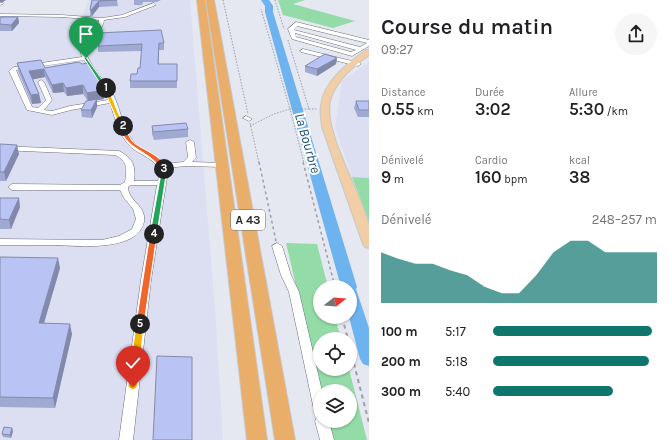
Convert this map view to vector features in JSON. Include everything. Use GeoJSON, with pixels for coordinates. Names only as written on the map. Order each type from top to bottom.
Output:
{"type":"FeatureCollection","features":[{"type":"Feature","properties":{"kind":"highway","name":"A 43"},"geometry":{"type":"LineString","coordinates":[[201,0],[257,440]]}},
{"type":"Feature","properties":{"kind":"highway","name":"A 43"},"geometry":{"type":"LineString","coordinates":[[210,0],[285,440]]}},
{"type":"Feature","properties":{"kind":"main road"},"geometry":{"type":"LineString","coordinates":[[355,64],[365,47]]}},
{"type":"Feature","properties":{"kind":"main road"},"geometry":{"type":"LineString","coordinates":[[369,57],[355,64],[344,73],[329,92],[326,101],[327,127],[369,244]]}},
{"type":"Feature","properties":{"kind":"street"},"geometry":{"type":"LineString","coordinates":[[0,15],[92,18],[102,20],[123,16],[154,4]]}},
{"type":"Feature","properties":{"kind":"street"},"geometry":{"type":"LineString","coordinates":[[102,20],[102,23],[84,44],[83,53],[108,92],[130,143],[156,159],[163,166],[164,171],[146,280],[126,440]]}},
{"type":"Feature","properties":{"kind":"street"},"geometry":{"type":"LineString","coordinates":[[296,24],[365,47],[292,30],[296,24]]}},
{"type":"Feature","properties":{"kind":"street"},"geometry":{"type":"LineString","coordinates":[[93,35],[101,35]]}},
{"type":"Feature","properties":{"kind":"street"},"geometry":{"type":"LineString","coordinates":[[303,51],[355,64]]}},
{"type":"Feature","properties":{"kind":"street"},"geometry":{"type":"LineString","coordinates":[[86,58],[18,67],[12,71],[29,109],[52,113],[70,108],[112,101]]}},
{"type":"Feature","properties":{"kind":"street"},"geometry":{"type":"LineString","coordinates":[[47,67],[65,65],[71,60]]}},
{"type":"Feature","properties":{"kind":"street"},"geometry":{"type":"LineString","coordinates":[[39,111],[49,100],[41,82]]}},
{"type":"Feature","properties":{"kind":"street"},"geometry":{"type":"LineString","coordinates":[[185,164],[192,158],[190,142]]}},
{"type":"Feature","properties":{"kind":"street"},"geometry":{"type":"LineString","coordinates":[[0,148],[116,153],[129,162],[131,167],[126,186],[128,198],[140,214],[140,221],[134,231],[124,238],[102,243],[0,242]]}},
{"type":"Feature","properties":{"kind":"street"},"geometry":{"type":"LineString","coordinates":[[163,166],[185,164],[223,165]]}},
{"type":"Feature","properties":{"kind":"street"},"geometry":{"type":"LineString","coordinates":[[12,187],[126,186],[162,183]]}},
{"type":"Feature","properties":{"kind":"street"},"geometry":{"type":"LineString","coordinates":[[277,246],[286,275],[294,292],[314,384]]}},
{"type":"Feature","properties":{"kind":"street"},"geometry":{"type":"LineString","coordinates":[[324,428],[327,440]]}},
{"type":"Feature","properties":{"kind":"path"},"geometry":{"type":"LineString","coordinates":[[275,0],[284,29]]}},
{"type":"Feature","properties":{"kind":"path"},"geometry":{"type":"LineString","coordinates":[[262,9],[290,108],[333,280]]}},
{"type":"Feature","properties":{"kind":"path"},"geometry":{"type":"LineString","coordinates":[[248,121],[290,108],[309,109],[286,36]]}},
{"type":"Feature","properties":{"kind":"path"},"geometry":{"type":"LineString","coordinates":[[357,376],[369,423]]}},
{"type":"Feature","properties":{"kind":"shaded area"},"geometry":{"type":"Polygon","coordinates":[[[89,0],[190,0],[215,309],[223,440],[0,440],[0,15],[82,17],[89,0]]]}},
{"type":"Feature","properties":{"kind":"shaded area"},"geometry":{"type":"Polygon","coordinates":[[[369,62],[369,178],[352,177],[335,127],[342,81],[369,62]]]}},
{"type":"Feature","properties":{"kind":"green space"},"geometry":{"type":"Polygon","coordinates":[[[278,0],[305,0],[293,4],[355,21],[333,28],[283,15],[278,0]]]}},
{"type":"Feature","properties":{"kind":"green space"},"geometry":{"type":"Polygon","coordinates":[[[352,177],[369,178],[369,222],[352,177]]]}},
{"type":"Feature","properties":{"kind":"green space"},"geometry":{"type":"Polygon","coordinates":[[[286,243],[317,244],[326,280],[313,280],[313,324],[337,324],[339,332],[313,332],[313,357],[286,243]]]}},
{"type":"Feature","properties":{"kind":"green space"},"geometry":{"type":"Polygon","coordinates":[[[317,376],[351,376],[353,384],[319,384],[317,376]]]}},
{"type":"Feature","properties":{"kind":"green space"},"geometry":{"type":"Polygon","coordinates":[[[357,401],[367,440],[332,440],[329,428],[357,428],[357,401]]]}},
{"type":"Feature","properties":{"kind":"building"},"geometry":{"type":"Polygon","coordinates":[[[92,0],[117,0],[99,1],[90,10],[92,0]]]}},
{"type":"Feature","properties":{"kind":"building"},"geometry":{"type":"Polygon","coordinates":[[[18,17],[11,25],[0,24],[0,18],[18,17]]]}},
{"type":"Feature","properties":{"kind":"building"},"geometry":{"type":"Polygon","coordinates":[[[80,22],[87,22],[86,29],[77,30],[80,22]]]}},
{"type":"Feature","properties":{"kind":"building"},"geometry":{"type":"Polygon","coordinates":[[[161,30],[164,43],[159,43],[158,64],[177,64],[177,81],[130,81],[131,74],[137,74],[138,68],[140,68],[142,44],[98,46],[98,33],[161,30]]]}},
{"type":"Feature","properties":{"kind":"building"},"geometry":{"type":"Polygon","coordinates":[[[325,54],[337,58],[317,69],[305,66],[325,54]]]}},
{"type":"Feature","properties":{"kind":"building"},"geometry":{"type":"Polygon","coordinates":[[[41,60],[45,68],[79,62],[82,64],[88,63],[104,90],[87,93],[83,85],[66,88],[63,83],[52,85],[44,69],[29,71],[39,94],[31,95],[17,63],[41,60]]]}},
{"type":"Feature","properties":{"kind":"building"},"geometry":{"type":"Polygon","coordinates":[[[97,99],[91,110],[81,110],[86,101],[97,99]]]}},
{"type":"Feature","properties":{"kind":"building"},"geometry":{"type":"Polygon","coordinates":[[[356,101],[369,101],[369,110],[359,110],[356,101]]]}},
{"type":"Feature","properties":{"kind":"building"},"geometry":{"type":"Polygon","coordinates":[[[186,123],[188,129],[153,132],[152,126],[186,123]]]}},
{"type":"Feature","properties":{"kind":"building"},"geometry":{"type":"Polygon","coordinates":[[[0,144],[17,145],[4,172],[0,172],[0,144]]]}},
{"type":"Feature","properties":{"kind":"building"},"geometry":{"type":"Polygon","coordinates":[[[0,198],[19,198],[9,220],[0,219],[0,198]]]}},
{"type":"Feature","properties":{"kind":"building"},"geometry":{"type":"Polygon","coordinates":[[[0,257],[58,258],[39,323],[70,324],[53,398],[0,397],[0,257]]]}},
{"type":"Feature","properties":{"kind":"building"},"geometry":{"type":"Polygon","coordinates":[[[157,356],[192,357],[192,440],[153,440],[157,356]]]}},
{"type":"Feature","properties":{"kind":"building"},"geometry":{"type":"Polygon","coordinates":[[[4,427],[12,428],[10,435],[2,434],[4,427]]]}},
{"type":"Feature","properties":{"kind":"waterway","name":"La Bourbre"},"geometry":{"type":"LineString","coordinates":[[265,0],[269,6],[269,12],[347,280]]}},
{"type":"Feature","properties":{"kind":"waterway","name":"La Bourbre"},"geometry":{"type":"LineString","coordinates":[[357,317],[369,359]]}},
{"type":"Feature","properties":{"kind":"route"},"geometry":{"type":"LineString","coordinates":[[86,58],[108,92],[130,143],[156,159],[163,166],[164,171],[146,280],[133,387]]}}]}
